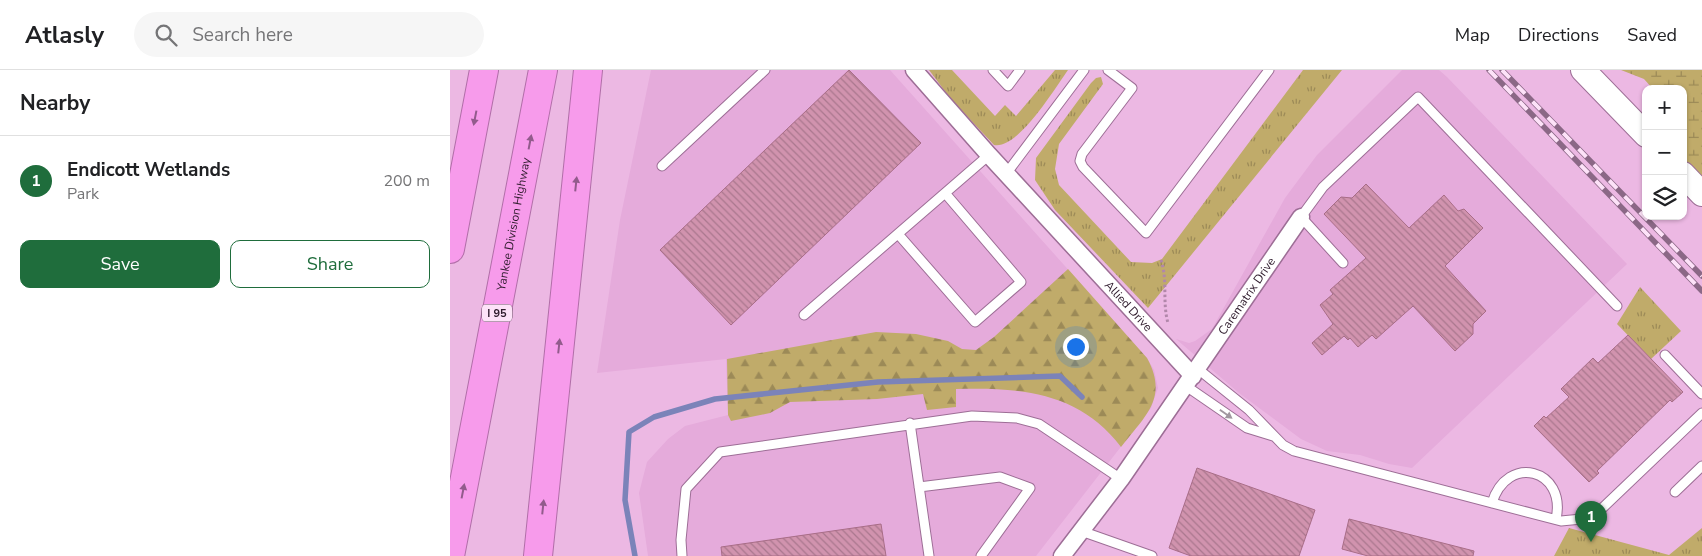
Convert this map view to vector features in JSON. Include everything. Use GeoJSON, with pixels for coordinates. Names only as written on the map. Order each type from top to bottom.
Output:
{"type":"FeatureCollection","features":[{"type":"Feature","properties":{"kind":"highway"},"geometry":{"type":"LineString","coordinates":[[450,249],[484,70]]}},
{"type":"Feature","properties":{"kind":"highway","name":"Yankee Division Highway"},"geometry":{"type":"LineString","coordinates":[[450,556],[544,70]]}},
{"type":"Feature","properties":{"kind":"highway"},"geometry":{"type":"LineString","coordinates":[[538,556],[588,70]]}},
{"type":"Feature","properties":{"kind":"main road"},"geometry":{"type":"LineString","coordinates":[[1583,70],[1642,131]]}},
{"type":"Feature","properties":{"kind":"main road"},"geometry":{"type":"LineString","coordinates":[[1684,175],[1702,194]]}},
{"type":"Feature","properties":{"kind":"street","name":"Allied Drive"},"geometry":{"type":"LineString","coordinates":[[914,70],[1006,174],[1192,377]]}},
{"type":"Feature","properties":{"kind":"street","name":"Carematrix Drive"},"geometry":{"type":"LineString","coordinates":[[1192,377],[1301,217]]}},
{"type":"Feature","properties":{"kind":"street"},"geometry":{"type":"LineString","coordinates":[[1062,556],[1121,479],[1192,377]]}},
{"type":"Feature","properties":{"kind":"lane"},"geometry":{"type":"LineString","coordinates":[[662,166],[765,70]]}},
{"type":"Feature","properties":{"kind":"lane"},"geometry":{"type":"LineString","coordinates":[[993,70],[1008,86],[1020,70]]}},
{"type":"Feature","properties":{"kind":"lane"},"geometry":{"type":"LineString","coordinates":[[1006,174],[1084,70]]}},
{"type":"Feature","properties":{"kind":"lane"},"geometry":{"type":"LineString","coordinates":[[1108,70],[1132,88],[1082,154],[1080,161],[1146,233],[1269,70]]}},
{"type":"Feature","properties":{"kind":"lane"},"geometry":{"type":"LineString","coordinates":[[1343,263],[1301,217],[1323,187],[1418,97],[1617,306]]}},
{"type":"Feature","properties":{"kind":"lane"},"geometry":{"type":"LineString","coordinates":[[804,315],[989,155]]}},
{"type":"Feature","properties":{"kind":"lane"},"geometry":{"type":"LineString","coordinates":[[898,234],[974,322],[1021,282],[945,193]]}},
{"type":"Feature","properties":{"kind":"lane"},"geometry":{"type":"LineString","coordinates":[[1665,355],[1702,394]]}},
{"type":"Feature","properties":{"kind":"lane"},"geometry":{"type":"LineString","coordinates":[[1192,377],[1247,428],[1273,436]]}},
{"type":"Feature","properties":{"kind":"lane"},"geometry":{"type":"LineString","coordinates":[[1192,377],[1249,410],[1273,436],[1294,451],[1310,457],[1561,521],[1592,518],[1702,413]]}},
{"type":"Feature","properties":{"kind":"lane"},"geometry":{"type":"LineString","coordinates":[[682,556],[681,540],[686,489],[720,452],[910,423],[972,416],[1017,418],[1039,424],[1121,479]]}},
{"type":"Feature","properties":{"kind":"lane"},"geometry":{"type":"LineString","coordinates":[[910,423],[929,556]]}},
{"type":"Feature","properties":{"kind":"lane"},"geometry":{"type":"LineString","coordinates":[[1675,492],[1702,466]]}},
{"type":"Feature","properties":{"kind":"lane"},"geometry":{"type":"LineString","coordinates":[[1492,503],[1500,484],[1507,478],[1516,473],[1536,474],[1546,479],[1557,497],[1556,520]]}},
{"type":"Feature","properties":{"kind":"lane"},"geometry":{"type":"LineString","coordinates":[[919,487],[1000,477],[1030,488],[981,556]]}},
{"type":"Feature","properties":{"kind":"lane"},"geometry":{"type":"LineString","coordinates":[[1081,531],[1130,553],[1152,556]]}},
{"type":"Feature","properties":{"kind":"path"},"geometry":{"type":"LineString","coordinates":[[1161,260],[1165,277],[1165,308],[1170,328]]}},
{"type":"Feature","properties":{"kind":"shaded area"},"geometry":{"type":"Polygon","coordinates":[[[651,70],[890,70],[1147,358],[1154,370],[1158,388],[1151,408],[1036,556],[648,556],[639,493],[647,462],[668,439],[685,426],[728,415],[726,359],[597,373],[620,220],[651,70]]]}},
{"type":"Feature","properties":{"kind":"shaded area"},"geometry":{"type":"Polygon","coordinates":[[[1402,70],[1439,70],[1627,264],[1412,468],[1389,464],[1360,455],[1327,451],[1301,439],[1239,393],[1176,339],[1189,343],[1212,329],[1285,198],[1317,155],[1402,70]]]}},
{"type":"Feature","properties":{"kind":"green space"},"geometry":{"type":"Polygon","coordinates":[[[929,70],[952,70],[995,116],[1005,105],[1016,116],[1055,70],[1068,70],[1025,128],[1004,144],[994,145],[950,98],[929,70]]]}},
{"type":"Feature","properties":{"kind":"green space"},"geometry":{"type":"Polygon","coordinates":[[[1303,70],[1342,70],[1148,308],[1055,210],[1035,180],[1036,158],[1091,83],[1096,78],[1101,77],[1103,84],[1059,144],[1055,169],[1059,185],[1131,262],[1152,263],[1162,259],[1303,70]]]}},
{"type":"Feature","properties":{"kind":"green space"},"geometry":{"type":"Polygon","coordinates":[[[1621,70],[1702,70],[1702,176],[1687,163],[1687,85],[1649,85],[1644,79],[1621,70]]]}},
{"type":"Feature","properties":{"kind":"green space"},"geometry":{"type":"Polygon","coordinates":[[[1068,269],[1147,358],[1153,372],[1156,384],[1155,396],[1151,406],[1146,416],[1121,447],[1105,429],[1087,414],[1067,404],[1047,397],[1003,389],[956,389],[956,407],[927,410],[923,394],[877,399],[790,402],[770,413],[731,421],[728,415],[727,359],[876,332],[916,334],[948,341],[962,349],[976,350],[994,337],[1068,269]]]}},
{"type":"Feature","properties":{"kind":"green space"},"geometry":{"type":"Polygon","coordinates":[[[1640,287],[1681,331],[1651,359],[1617,324],[1640,287]]]}},
{"type":"Feature","properties":{"kind":"green space"},"geometry":{"type":"Polygon","coordinates":[[[1569,528],[1669,555],[1702,528],[1702,556],[1554,556],[1569,528]]]}},
{"type":"Feature","properties":{"kind":"building"},"geometry":{"type":"Polygon","coordinates":[[[849,70],[921,143],[731,325],[660,250],[849,70]]]}},
{"type":"Feature","properties":{"kind":"building"},"geometry":{"type":"Polygon","coordinates":[[[1366,184],[1409,228],[1444,195],[1458,211],[1464,209],[1483,228],[1445,266],[1486,311],[1473,324],[1473,334],[1455,351],[1413,306],[1376,339],[1372,335],[1358,347],[1350,338],[1348,340],[1344,336],[1322,355],[1312,343],[1333,324],[1320,305],[1333,294],[1330,290],[1366,258],[1324,214],[1341,197],[1352,198],[1366,184]]]}},
{"type":"Feature","properties":{"kind":"building"},"geometry":{"type":"Polygon","coordinates":[[[1628,335],[1683,392],[1672,402],[1670,400],[1597,471],[1599,473],[1589,482],[1534,426],[1569,397],[1561,389],[1593,358],[1598,363],[1628,335]]]}},
{"type":"Feature","properties":{"kind":"building"},"geometry":{"type":"Polygon","coordinates":[[[1197,468],[1315,510],[1299,556],[1191,556],[1169,548],[1197,468]]]}},
{"type":"Feature","properties":{"kind":"building"},"geometry":{"type":"Polygon","coordinates":[[[1349,519],[1474,551],[1473,556],[1368,556],[1342,549],[1349,519]]]}},
{"type":"Feature","properties":{"kind":"building"},"geometry":{"type":"Polygon","coordinates":[[[881,524],[886,556],[722,556],[721,547],[881,524]]]}},
{"type":"Feature","properties":{"kind":"waterway"},"geometry":{"type":"LineString","coordinates":[[635,556],[625,500],[629,432],[654,417],[715,399],[878,382],[1060,376],[1082,397]]}},
{"type":"Feature","properties":{"kind":"railway"},"geometry":{"type":"LineString","coordinates":[[1489,70],[1702,291]]}},
{"type":"Feature","properties":{"kind":"railway"},"geometry":{"type":"LineString","coordinates":[[1502,70],[1702,276]]}},
{"type":"Feature","properties":{"kind":"place","name":"Endicott Wetlands"},"geometry":{"type":"Point","coordinates":[1591,542]}}]}
